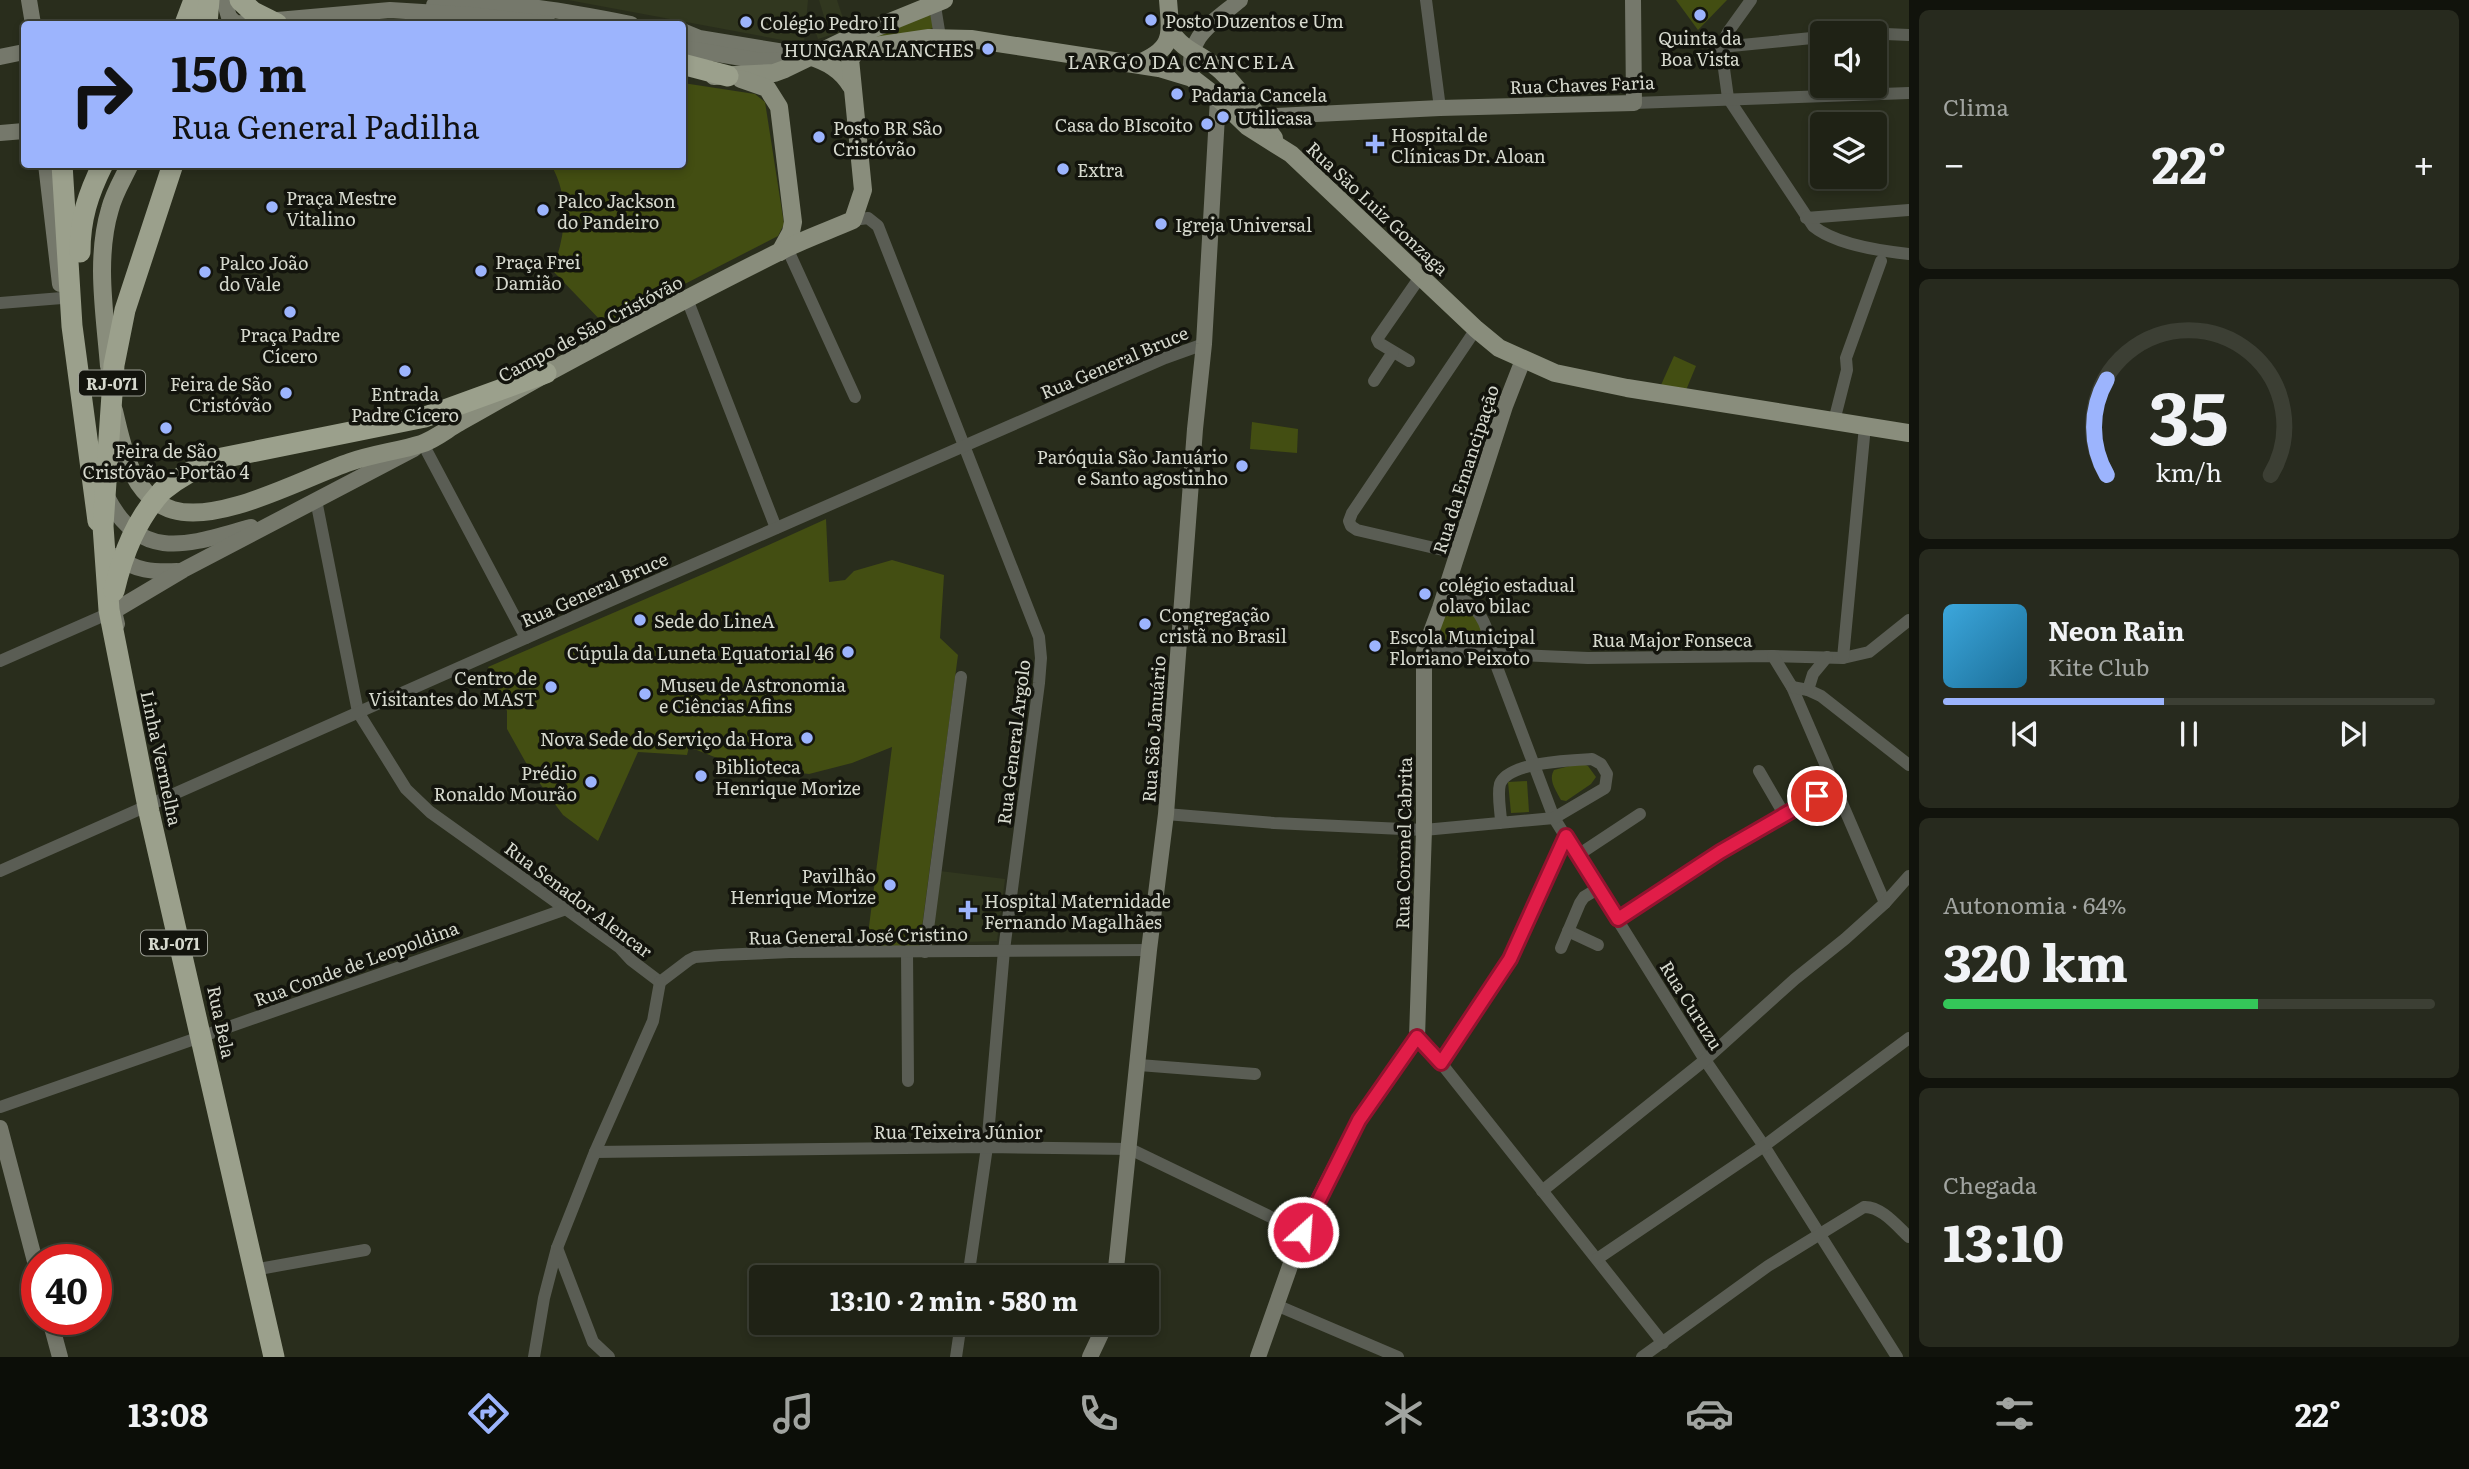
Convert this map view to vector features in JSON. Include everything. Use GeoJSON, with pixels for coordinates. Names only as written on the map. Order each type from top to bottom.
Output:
{"type":"FeatureCollection","features":[{"type":"Feature","properties":{"kind":"highway"},"geometry":{"type":"LineString","coordinates":[[186,21],[194,0]]}},
{"type":"Feature","properties":{"kind":"highway"},"geometry":{"type":"LineString","coordinates":[[205,21],[207,0]]}},
{"type":"Feature","properties":{"kind":"highway"},"geometry":{"type":"LineString","coordinates":[[240,0],[253,12],[270,21]]}},
{"type":"Feature","properties":{"kind":"highway"},"geometry":{"type":"LineString","coordinates":[[686,65],[728,76]]}},
{"type":"Feature","properties":{"kind":"highway"},"geometry":{"type":"LineString","coordinates":[[59,168],[70,275],[72,326],[99,525]]}},
{"type":"Feature","properties":{"kind":"highway"},"geometry":{"type":"LineString","coordinates":[[101,168],[85,206],[80,232],[80,281],[107,497]]}},
{"type":"Feature","properties":{"kind":"highway","name":"Linha Vermelha"},"geometry":{"type":"LineString","coordinates":[[170,168],[125,297],[110,364],[99,525],[104,611],[267,1357]]}},
{"type":"Feature","properties":{"kind":"highway","name":"Linha Vermelha"},"geometry":{"type":"LineString","coordinates":[[170,168],[132,288],[114,365],[103,526],[111,610],[152,826],[274,1357]]}},
{"type":"Feature","properties":{"kind":"highway"},"geometry":{"type":"LineString","coordinates":[[111,610],[121,561],[138,522],[162,491],[202,464],[425,417],[547,373]]}},
{"type":"Feature","properties":{"kind":"main road"},"geometry":{"type":"LineString","coordinates":[[1168,0],[1171,31],[1175,39],[1209,60],[1231,80],[1280,146]]}},
{"type":"Feature","properties":{"kind":"main road"},"geometry":{"type":"LineString","coordinates":[[686,74],[728,76],[774,73],[938,1]]}},
{"type":"Feature","properties":{"kind":"main road"},"geometry":{"type":"LineString","coordinates":[[1137,64],[1158,54],[1166,45],[1171,31]]}},
{"type":"Feature","properties":{"kind":"main road","name":"Rua São Luiz Gonzaga"},"geometry":{"type":"LineString","coordinates":[[852,87],[849,63],[858,50],[940,37],[971,39],[1167,69],[1192,78],[1248,127],[1280,146],[1476,329],[1499,348],[1523,360],[1555,373],[1602,384],[1909,433]]}},
{"type":"Feature","properties":{"kind":"main road"},"geometry":{"type":"LineString","coordinates":[[810,56],[833,66],[845,75],[852,87],[863,190],[853,220]]}},
{"type":"Feature","properties":{"kind":"main road"},"geometry":{"type":"LineString","coordinates":[[728,76],[767,88],[779,107],[793,222],[783,250]]}},
{"type":"Feature","properties":{"kind":"main road"},"geometry":{"type":"LineString","coordinates":[[1218,98],[1257,117]]}},
{"type":"Feature","properties":{"kind":"main road"},"geometry":{"type":"LineString","coordinates":[[117,168],[118,188]]}},
{"type":"Feature","properties":{"kind":"main road","name":"Campo de São Cristóvão"},"geometry":{"type":"LineString","coordinates":[[128,168],[110,209],[104,233],[102,264],[112,400],[124,451],[143,490],[158,503],[172,510],[189,512],[212,511],[244,503],[352,462],[423,444],[547,373],[687,299],[783,250],[853,220]]}},
{"type":"Feature","properties":{"kind":"street"},"geometry":{"type":"LineString","coordinates":[[29,0],[32,21]]}},
{"type":"Feature","properties":{"kind":"street"},"geometry":{"type":"LineString","coordinates":[[224,0],[232,21]]}},
{"type":"Feature","properties":{"kind":"street"},"geometry":{"type":"LineString","coordinates":[[1192,78],[1189,62],[1191,51],[1202,32],[1240,0]]}},
{"type":"Feature","properties":{"kind":"street"},"geometry":{"type":"LineString","coordinates":[[1426,0],[1440,108]]}},
{"type":"Feature","properties":{"kind":"street"},"geometry":{"type":"LineString","coordinates":[[1633,0],[1634,103]]}},
{"type":"Feature","properties":{"kind":"street"},"geometry":{"type":"LineString","coordinates":[[1751,0],[1728,32],[1721,47],[1728,98],[1806,218],[1821,232],[1887,251],[1909,254]]}},
{"type":"Feature","properties":{"kind":"street"},"geometry":{"type":"LineString","coordinates":[[938,1],[940,37]]}},
{"type":"Feature","properties":{"kind":"street"},"geometry":{"type":"LineString","coordinates":[[268,21],[466,2],[511,2],[615,21]]}},
{"type":"Feature","properties":{"kind":"street"},"geometry":{"type":"LineString","coordinates":[[390,10],[523,21]]}},
{"type":"Feature","properties":{"kind":"street"},"geometry":{"type":"LineString","coordinates":[[686,33],[699,38],[810,56]]}},
{"type":"Feature","properties":{"kind":"street"},"geometry":{"type":"LineString","coordinates":[[1887,34],[1909,35]]}},
{"type":"Feature","properties":{"kind":"street"},"geometry":{"type":"LineString","coordinates":[[1721,47],[1810,38]]}},
{"type":"Feature","properties":{"kind":"street"},"geometry":{"type":"LineString","coordinates":[[686,49],[760,61],[810,56]]}},
{"type":"Feature","properties":{"kind":"street"},"geometry":{"type":"LineString","coordinates":[[0,57],[21,53]]}},
{"type":"Feature","properties":{"kind":"street","name":"Rua Chaves Faria"},"geometry":{"type":"LineString","coordinates":[[1257,117],[1440,108],[1909,93]]}},
{"type":"Feature","properties":{"kind":"street","name":"Rua São Januário"},"geometry":{"type":"LineString","coordinates":[[1117,1265],[1149,950],[1167,814],[1204,344],[1218,98]]}},
{"type":"Feature","properties":{"kind":"street"},"geometry":{"type":"LineString","coordinates":[[0,133],[21,131]]}},
{"type":"Feature","properties":{"kind":"street","name":"Campo de São Cristóvão"},"geometry":{"type":"LineString","coordinates":[[59,168],[61,298],[92,513],[96,528],[107,548],[118,558],[136,568],[156,572],[183,570],[423,444]]}},
{"type":"Feature","properties":{"kind":"street"},"geometry":{"type":"LineString","coordinates":[[1806,218],[1909,210]]}},
{"type":"Feature","properties":{"kind":"street","name":"Rua General Argolo"},"geometry":{"type":"LineString","coordinates":[[853,220],[868,218],[878,226],[1036,628],[1041,658],[1004,950],[987,1147],[970,1265]]}},
{"type":"Feature","properties":{"kind":"street"},"geometry":{"type":"LineString","coordinates":[[783,250],[855,397]]}},
{"type":"Feature","properties":{"kind":"street"},"geometry":{"type":"LineString","coordinates":[[1834,421],[1847,370],[1846,358],[1881,261]]}},
{"type":"Feature","properties":{"kind":"street"},"geometry":{"type":"LineString","coordinates":[[1409,361],[1379,343],[1377,339],[1420,277]]}},
{"type":"Feature","properties":{"kind":"street"},"geometry":{"type":"LineString","coordinates":[[0,303],[61,298]]}},
{"type":"Feature","properties":{"kind":"street"},"geometry":{"type":"LineString","coordinates":[[687,299],[776,528]]}},
{"type":"Feature","properties":{"kind":"street"},"geometry":{"type":"LineString","coordinates":[[1457,553],[1357,530],[1349,521],[1476,329]]}},
{"type":"Feature","properties":{"kind":"street","name":"Rua General Bruce"},"geometry":{"type":"LineString","coordinates":[[0,871],[964,445],[1165,358],[1204,344]]}},
{"type":"Feature","properties":{"kind":"street"},"geometry":{"type":"LineString","coordinates":[[1374,381],[1393,352]]}},
{"type":"Feature","properties":{"kind":"street","name":"Rua da Emancipação"},"geometry":{"type":"LineString","coordinates":[[1423,651],[1446,591],[1505,406],[1523,360]]}},
{"type":"Feature","properties":{"kind":"street"},"geometry":{"type":"LineString","coordinates":[[1843,658],[1865,426]]}},
{"type":"Feature","properties":{"kind":"street"},"geometry":{"type":"LineString","coordinates":[[423,444],[527,638]]}},
{"type":"Feature","properties":{"kind":"street","name":"Campo de São Cristóvão"},"geometry":{"type":"LineString","coordinates":[[107,497],[117,515],[129,527],[145,537],[176,545],[279,520]]}},
{"type":"Feature","properties":{"kind":"street","name":"Rua Senador Alencar"},"geometry":{"type":"LineString","coordinates":[[316,500],[358,712],[396,775],[416,800],[619,947],[660,982]]}},
{"type":"Feature","properties":{"kind":"street"},"geometry":{"type":"LineString","coordinates":[[0,661],[111,610],[183,570]]}},
{"type":"Feature","properties":{"kind":"street","name":"Rua Curuzu"},"geometry":{"type":"LineString","coordinates":[[1446,591],[1462,597],[1478,611],[1487,629],[1492,654],[1554,818],[1705,1060],[1820,1234],[1897,1357]]}},
{"type":"Feature","properties":{"kind":"street","name":"Rua Bela"},"geometry":{"type":"LineString","coordinates":[[111,610],[156,801],[205,1036],[259,1269],[283,1357]]}},
{"type":"Feature","properties":{"kind":"street","name":"Rua Major Fonseca"},"geometry":{"type":"LineString","coordinates":[[1423,651],[1588,658],[1843,658],[1869,652],[1909,620]]}},
{"type":"Feature","properties":{"kind":"street","name":"Rua Coronel Cabrita"},"geometry":{"type":"LineString","coordinates":[[1417,1037],[1424,830],[1423,651]]}},
{"type":"Feature","properties":{"kind":"street"},"geometry":{"type":"LineString","coordinates":[[1773,656],[1792,687],[1885,903]]}},
{"type":"Feature","properties":{"kind":"street"},"geometry":{"type":"LineString","coordinates":[[1808,690],[1813,674],[1827,657]]}},
{"type":"Feature","properties":{"kind":"street"},"geometry":{"type":"LineString","coordinates":[[925,952],[961,677]]}},
{"type":"Feature","properties":{"kind":"street"},"geometry":{"type":"LineString","coordinates":[[1792,687],[1821,696],[1909,765]]}},
{"type":"Feature","properties":{"kind":"street"},"geometry":{"type":"LineString","coordinates":[[1167,814],[1274,823],[1424,830],[1502,823],[1554,818],[1605,788],[1607,774],[1601,764],[1592,759],[1535,764],[1508,774],[1501,782],[1502,823]]}},
{"type":"Feature","properties":{"kind":"street"},"geometry":{"type":"LineString","coordinates":[[1759,771],[1784,814]]}},
{"type":"Feature","properties":{"kind":"street"},"geometry":{"type":"LineString","coordinates":[[1618,919],[1720,852],[1833,786]]}},
{"type":"Feature","properties":{"kind":"street"},"geometry":{"type":"LineString","coordinates":[[1578,855],[1640,814]]}},
{"type":"Feature","properties":{"kind":"street"},"geometry":{"type":"LineString","coordinates":[[1441,1063],[1510,959],[1566,836]]}},
{"type":"Feature","properties":{"kind":"street"},"geometry":{"type":"LineString","coordinates":[[1542,1191],[1705,1060],[1885,903],[1909,876]]}},
{"type":"Feature","properties":{"kind":"street"},"geometry":{"type":"LineString","coordinates":[[1561,948],[1580,903],[1598,888]]}},
{"type":"Feature","properties":{"kind":"street","name":"Rua Conde de Leopoldina"},"geometry":{"type":"LineString","coordinates":[[0,1107],[566,909]]}},
{"type":"Feature","properties":{"kind":"street"},"geometry":{"type":"LineString","coordinates":[[1568,931],[1598,945]]}},
{"type":"Feature","properties":{"kind":"street","name":"Rua General José Cristino"},"geometry":{"type":"LineString","coordinates":[[660,982],[695,957],[790,952],[1149,950]]}},
{"type":"Feature","properties":{"kind":"street"},"geometry":{"type":"LineString","coordinates":[[907,952],[908,1081]]}},
{"type":"Feature","properties":{"kind":"street"},"geometry":{"type":"LineString","coordinates":[[534,1357],[544,1298],[557,1248],[595,1152],[653,1021],[660,982]]}},
{"type":"Feature","properties":{"kind":"street"},"geometry":{"type":"LineString","coordinates":[[1258,1357],[1303,1232],[1359,1120],[1417,1037],[1441,1063],[1663,1342]]}},
{"type":"Feature","properties":{"kind":"street"},"geometry":{"type":"LineString","coordinates":[[1597,1259],[1763,1146],[1909,1038]]}},
{"type":"Feature","properties":{"kind":"street"},"geometry":{"type":"LineString","coordinates":[[1139,1065],[1255,1074]]}},
{"type":"Feature","properties":{"kind":"street"},"geometry":{"type":"LineString","coordinates":[[0,1128],[30,1244]]}},
{"type":"Feature","properties":{"kind":"street","name":"Rua Teixeira Júnior"},"geometry":{"type":"LineString","coordinates":[[595,1152],[987,1147],[1130,1149],[1303,1232]]}},
{"type":"Feature","properties":{"kind":"street"},"geometry":{"type":"LineString","coordinates":[[1642,1357],[1769,1266],[1864,1207],[1870,1206],[1880,1211],[1909,1237]]}},
{"type":"Feature","properties":{"kind":"street"},"geometry":{"type":"LineString","coordinates":[[557,1248],[593,1342],[609,1357]]}},
{"type":"Feature","properties":{"kind":"street"},"geometry":{"type":"LineString","coordinates":[[259,1269],[365,1250]]}},
{"type":"Feature","properties":{"kind":"street"},"geometry":{"type":"LineString","coordinates":[[1276,1305],[1398,1357]]}},
{"type":"Feature","properties":{"kind":"street"},"geometry":{"type":"LineString","coordinates":[[54,1335],[60,1357]]}},
{"type":"Feature","properties":{"kind":"street"},"geometry":{"type":"LineString","coordinates":[[956,1357],[959,1335]]}},
{"type":"Feature","properties":{"kind":"street"},"geometry":{"type":"LineString","coordinates":[[1090,1357],[1100,1335]]}},
{"type":"Feature","properties":{"kind":"shaded area","name":"Colégio Pedro II"},"geometry":{"type":"Polygon","coordinates":[[[568,0],[808,0],[804,44],[568,0]]]}},
{"type":"Feature","properties":{"kind":"shaded area"},"geometry":{"type":"Polygon","coordinates":[[[819,0],[837,0],[847,30],[818,39],[814,27],[826,23],[819,0]]]}},
{"type":"Feature","properties":{"kind":"shaded area","name":"Hospital Maternidade Fernando Magalhães"},"geometry":{"type":"Polygon","coordinates":[[[940,871],[1005,879],[997,941],[932,943],[940,871]]]}},
{"type":"Feature","properties":{"kind":"green space","name":"Quinta da Boa Vista"},"geometry":{"type":"Polygon","coordinates":[[[1676,0],[1727,0],[1698,30],[1676,0]]]}},
{"type":"Feature","properties":{"kind":"green space"},"geometry":{"type":"Polygon","coordinates":[[[932,15],[933,28],[856,46],[835,63],[827,57],[918,19],[932,15]]]}},
{"type":"Feature","properties":{"kind":"green space"},"geometry":{"type":"Polygon","coordinates":[[[686,83],[755,94],[765,102],[784,224],[778,236],[605,325],[552,270],[563,231],[564,217],[557,177],[552,168],[686,168],[686,83]]]}},
{"type":"Feature","properties":{"kind":"green space"},"geometry":{"type":"Polygon","coordinates":[[[1674,356],[1696,366],[1684,395],[1661,385],[1674,356]]]}},
{"type":"Feature","properties":{"kind":"green space"},"geometry":{"type":"Polygon","coordinates":[[[1252,422],[1298,429],[1297,453],[1250,449],[1252,422]]]}},
{"type":"Feature","properties":{"kind":"green space"},"geometry":{"type":"Polygon","coordinates":[[[826,519],[829,582],[845,580],[854,571],[892,560],[944,575],[940,638],[958,655],[919,950],[866,950],[892,747],[852,763],[809,774],[735,765],[689,747],[687,755],[638,752],[598,841],[563,815],[530,770],[507,729],[507,711],[488,667],[826,519]]]}},
{"type":"Feature","properties":{"kind":"green space"},"geometry":{"type":"Polygon","coordinates":[[[1452,597],[1469,607],[1485,634],[1481,645],[1436,645],[1433,639],[1443,633],[1438,624],[1452,597]]]}},
{"type":"Feature","properties":{"kind":"green space"},"geometry":{"type":"Polygon","coordinates":[[[1581,763],[1588,766],[1596,777],[1591,784],[1566,801],[1561,800],[1552,781],[1554,770],[1581,763]]]}},
{"type":"Feature","properties":{"kind":"green space"},"geometry":{"type":"Polygon","coordinates":[[[1527,781],[1529,812],[1511,813],[1508,782],[1527,781]]]}},
{"type":"Feature","properties":{"kind":"place","name":"Quinta da Boa Vista"},"geometry":{"type":"Point","coordinates":[1700,15]}},
{"type":"Feature","properties":{"kind":"place","name":"Posto Duzentos e Um"},"geometry":{"type":"Point","coordinates":[1151,20]}},
{"type":"Feature","properties":{"kind":"place","name":"Colégio Pedro II"},"geometry":{"type":"Point","coordinates":[746,22]}},
{"type":"Feature","properties":{"kind":"place","name":"HUNGARA LANCHES"},"geometry":{"type":"Point","coordinates":[988,49]}},
{"type":"Feature","properties":{"kind":"place","name":"Padaria Cancela"},"geometry":{"type":"Point","coordinates":[1177,94]}},
{"type":"Feature","properties":{"kind":"place","name":"Utilicasa"},"geometry":{"type":"Point","coordinates":[1223,117]}},
{"type":"Feature","properties":{"kind":"place","name":"Casa do BIscoito"},"geometry":{"type":"Point","coordinates":[1207,124]}},
{"type":"Feature","properties":{"kind":"place","name":"Posto BR São Cristóvão"},"geometry":{"type":"Point","coordinates":[819,137]}},
{"type":"Feature","properties":{"kind":"place","name":"Hospital de Clínicas Dr. Aloan"},"geometry":{"type":"Point","coordinates":[1375,144]}},
{"type":"Feature","properties":{"kind":"place","name":"Extra"},"geometry":{"type":"Point","coordinates":[1063,169]}},
{"type":"Feature","properties":{"kind":"place","name":"Praça Mestre Vitalino"},"geometry":{"type":"Point","coordinates":[272,207]}},
{"type":"Feature","properties":{"kind":"place","name":"Palco Jackson do Pandeiro"},"geometry":{"type":"Point","coordinates":[543,210]}},
{"type":"Feature","properties":{"kind":"place","name":"Igreja Universal"},"geometry":{"type":"Point","coordinates":[1161,224]}},
{"type":"Feature","properties":{"kind":"place","name":"Praça Frei Damião"},"geometry":{"type":"Point","coordinates":[481,271]}},
{"type":"Feature","properties":{"kind":"place","name":"Palco João do Vale"},"geometry":{"type":"Point","coordinates":[205,272]}},
{"type":"Feature","properties":{"kind":"place","name":"Praça Padre Cícero"},"geometry":{"type":"Point","coordinates":[290,312]}},
{"type":"Feature","properties":{"kind":"place","name":"Entrada Padre Cícero"},"geometry":{"type":"Point","coordinates":[405,371]}},
{"type":"Feature","properties":{"kind":"place","name":"Feira de São Cristóvão"},"geometry":{"type":"Point","coordinates":[286,393]}},
{"type":"Feature","properties":{"kind":"place","name":"Feira de São Cristóvão - Portão 4"},"geometry":{"type":"Point","coordinates":[166,428]}},
{"type":"Feature","properties":{"kind":"place","name":"Paróquia São Januário e Santo agostinho"},"geometry":{"type":"Point","coordinates":[1242,466]}},
{"type":"Feature","properties":{"kind":"place","name":"colégio estadual olavo bilac"},"geometry":{"type":"Point","coordinates":[1425,594]}},
{"type":"Feature","properties":{"kind":"place","name":"Sede do LineA"},"geometry":{"type":"Point","coordinates":[640,620]}},
{"type":"Feature","properties":{"kind":"place","name":"Congregação cristã no Brasil"},"geometry":{"type":"Point","coordinates":[1145,624]}},
{"type":"Feature","properties":{"kind":"place","name":"Escola Municipal Floriano Peixoto"},"geometry":{"type":"Point","coordinates":[1375,646]}},
{"type":"Feature","properties":{"kind":"place","name":"Cúpula da Luneta Equatorial 46"},"geometry":{"type":"Point","coordinates":[848,652]}},
{"type":"Feature","properties":{"kind":"place","name":"Centro de Visitantes do MAST"},"geometry":{"type":"Point","coordinates":[551,687]}},
{"type":"Feature","properties":{"kind":"place","name":"Museu de Astronomia e Ciências Afins"},"geometry":{"type":"Point","coordinates":[645,694]}},
{"type":"Feature","properties":{"kind":"place","name":"Nova Sede do Serviço da Hora"},"geometry":{"type":"Point","coordinates":[807,738]}},
{"type":"Feature","properties":{"kind":"place","name":"Biblioteca Henrique Morize"},"geometry":{"type":"Point","coordinates":[701,776]}},
{"type":"Feature","properties":{"kind":"place","name":"Prédio Ronaldo Mourão"},"geometry":{"type":"Point","coordinates":[591,782]}},
{"type":"Feature","properties":{"kind":"place","name":"Pavilhão Henrique Morize"},"geometry":{"type":"Point","coordinates":[890,885]}},
{"type":"Feature","properties":{"kind":"place","name":"Hospital Maternidade Fernando Magalhães"},"geometry":{"type":"Point","coordinates":[968,910]}},
{"type":"Feature","properties":{"kind":"district","name":"LARGO DA CANCELA"},"geometry":{"type":"Point","coordinates":[1182,61]}},
{"type":"Feature","properties":{"kind":"route"},"geometry":{"type":"LineString","coordinates":[[1303,1232],[1359,1120],[1417,1037],[1441,1063],[1488,993],[1510,959],[1566,836],[1618,919],[1720,852],[1817,796]]}}]}
